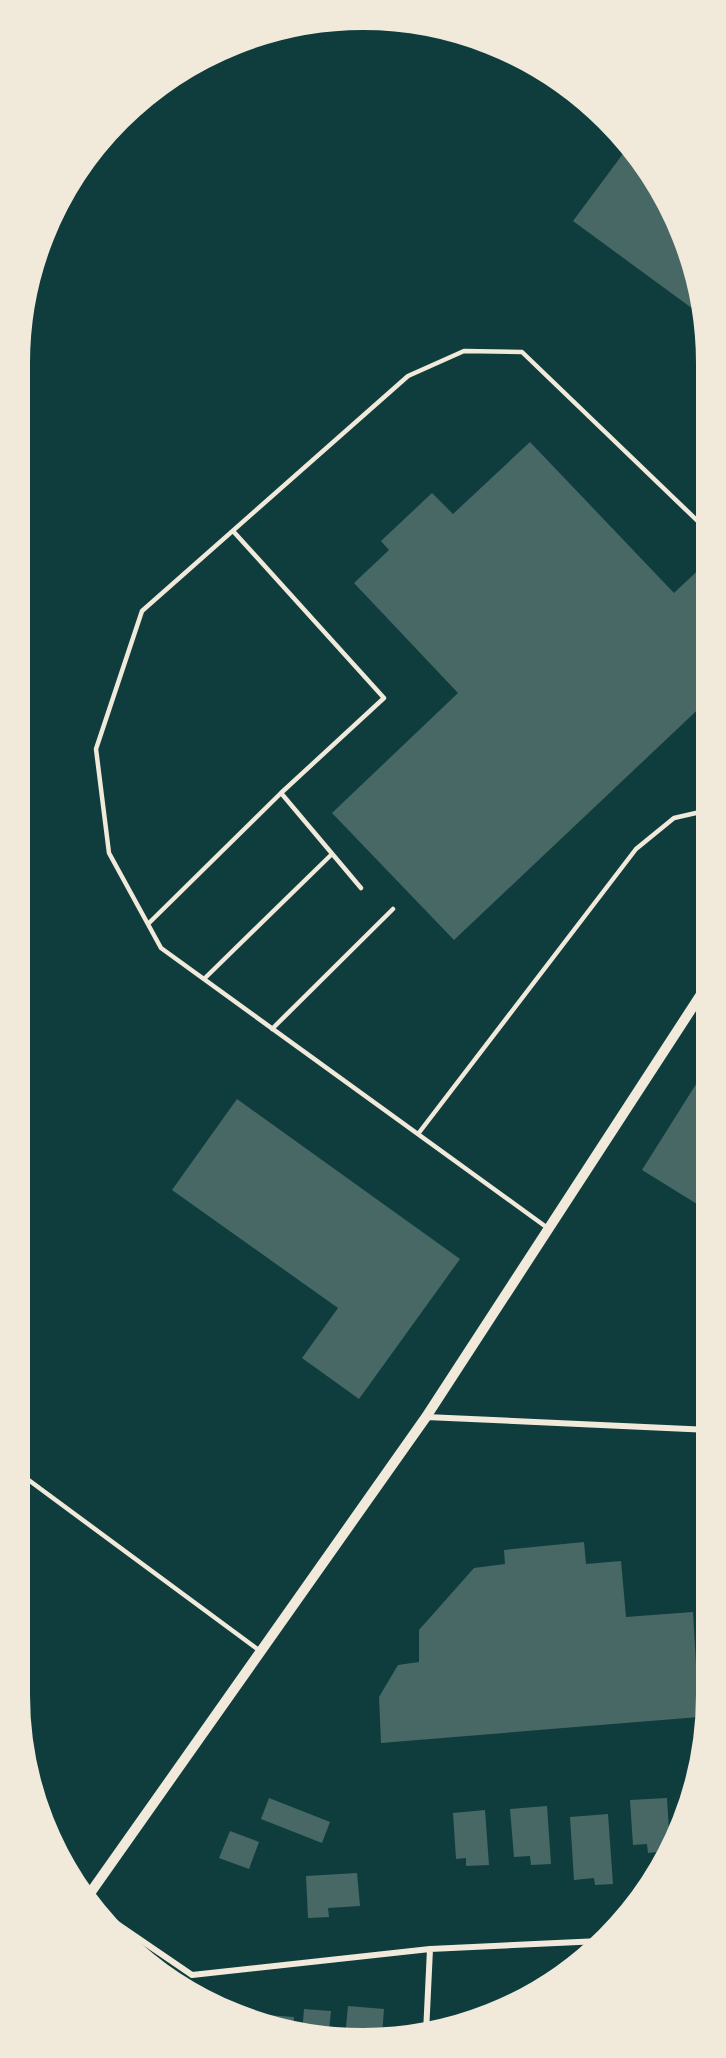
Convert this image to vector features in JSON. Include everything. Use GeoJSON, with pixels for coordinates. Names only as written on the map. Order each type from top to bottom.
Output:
{"type":"FeatureCollection","features":[{"type":"Feature","properties":{"kind":"street"},"geometry":{"type":"LineString","coordinates":[[90,1893],[426,1417],[700,997]]}},
{"type":"Feature","properties":{"kind":"street"},"geometry":{"type":"LineString","coordinates":[[426,1417],[700,1430]]}},
{"type":"Feature","properties":{"kind":"street"},"geometry":{"type":"LineString","coordinates":[[110,1919],[192,1975],[430,1949],[594,1941]]}},
{"type":"Feature","properties":{"kind":"street"},"geometry":{"type":"LineString","coordinates":[[426,2026],[430,1949]]}},
{"type":"Feature","properties":{"kind":"lane"},"geometry":{"type":"LineString","coordinates":[[549,1229],[161,948],[109,853],[96,749],[142,611],[408,376],[464,351],[522,352],[700,523]]}},
{"type":"Feature","properties":{"kind":"lane"},"geometry":{"type":"LineString","coordinates":[[148,924],[281,793],[384,698],[233,531]]}},
{"type":"Feature","properties":{"kind":"lane"},"geometry":{"type":"LineString","coordinates":[[281,793],[361,888]]}},
{"type":"Feature","properties":{"kind":"lane"},"geometry":{"type":"LineString","coordinates":[[418,1134],[636,849],[674,818],[700,812]]}},
{"type":"Feature","properties":{"kind":"lane"},"geometry":{"type":"LineString","coordinates":[[204,979],[332,854]]}},
{"type":"Feature","properties":{"kind":"lane"},"geometry":{"type":"LineString","coordinates":[[272,1029],[393,909]]}},
{"type":"Feature","properties":{"kind":"lane"},"geometry":{"type":"LineString","coordinates":[[26,1478],[260,1651]]}},
{"type":"Feature","properties":{"kind":"building"},"geometry":{"type":"Polygon","coordinates":[[[625,151],[644,175],[675,234],[689,276],[697,312],[573,221],[625,151]]]}},
{"type":"Feature","properties":{"kind":"building"},"geometry":{"type":"Polygon","coordinates":[[[530,442],[674,593],[700,568],[700,708],[454,940],[332,813],[458,693],[354,583],[389,550],[381,541],[432,493],[453,514],[530,442]]]}},
{"type":"Feature","properties":{"kind":"building"},"geometry":{"type":"Polygon","coordinates":[[[700,1078],[700,1206],[642,1170],[700,1078]]]}},
{"type":"Feature","properties":{"kind":"building"},"geometry":{"type":"Polygon","coordinates":[[[237,1099],[460,1259],[359,1399],[302,1358],[338,1308],[172,1190],[237,1099]]]}},
{"type":"Feature","properties":{"kind":"building"},"geometry":{"type":"Polygon","coordinates":[[[584,1542],[586,1564],[621,1561],[626,1617],[693,1612],[699,1717],[381,1743],[379,1697],[398,1665],[419,1662],[419,1630],[474,1568],[505,1564],[504,1550],[584,1542]]]}},
{"type":"Feature","properties":{"kind":"building"},"geometry":{"type":"Polygon","coordinates":[[[269,1798],[330,1822],[322,1843],[261,1819],[269,1798]]]}},
{"type":"Feature","properties":{"kind":"building"},"geometry":{"type":"Polygon","coordinates":[[[667,1798],[669,1837],[662,1852],[648,1853],[647,1844],[633,1845],[630,1800],[667,1798]]]}},
{"type":"Feature","properties":{"kind":"building"},"geometry":{"type":"Polygon","coordinates":[[[547,1806],[551,1864],[531,1865],[530,1856],[514,1857],[510,1809],[547,1806]]]}},
{"type":"Feature","properties":{"kind":"building"},"geometry":{"type":"Polygon","coordinates":[[[485,1810],[489,1865],[466,1866],[466,1858],[456,1859],[453,1813],[485,1810]]]}},
{"type":"Feature","properties":{"kind":"building"},"geometry":{"type":"Polygon","coordinates":[[[608,1814],[613,1884],[595,1885],[594,1878],[574,1880],[570,1817],[608,1814]]]}},
{"type":"Feature","properties":{"kind":"building"},"geometry":{"type":"Polygon","coordinates":[[[230,1831],[259,1842],[249,1869],[219,1858],[230,1831]]]}},
{"type":"Feature","properties":{"kind":"building"},"geometry":{"type":"Polygon","coordinates":[[[357,1873],[360,1906],[328,1908],[329,1917],[308,1918],[306,1876],[357,1873]]]}},
{"type":"Feature","properties":{"kind":"building"},"geometry":{"type":"Polygon","coordinates":[[[348,2006],[384,2009],[382,2032],[346,2032],[348,2006]]]}},
{"type":"Feature","properties":{"kind":"building"},"geometry":{"type":"Polygon","coordinates":[[[304,2009],[331,2011],[329,2031],[303,2027],[304,2009]]]}},
{"type":"Feature","properties":{"kind":"building"},"geometry":{"type":"Polygon","coordinates":[[[266,2015],[294,2017],[293,2025],[276,2021],[266,2018],[266,2015]]]}}]}
